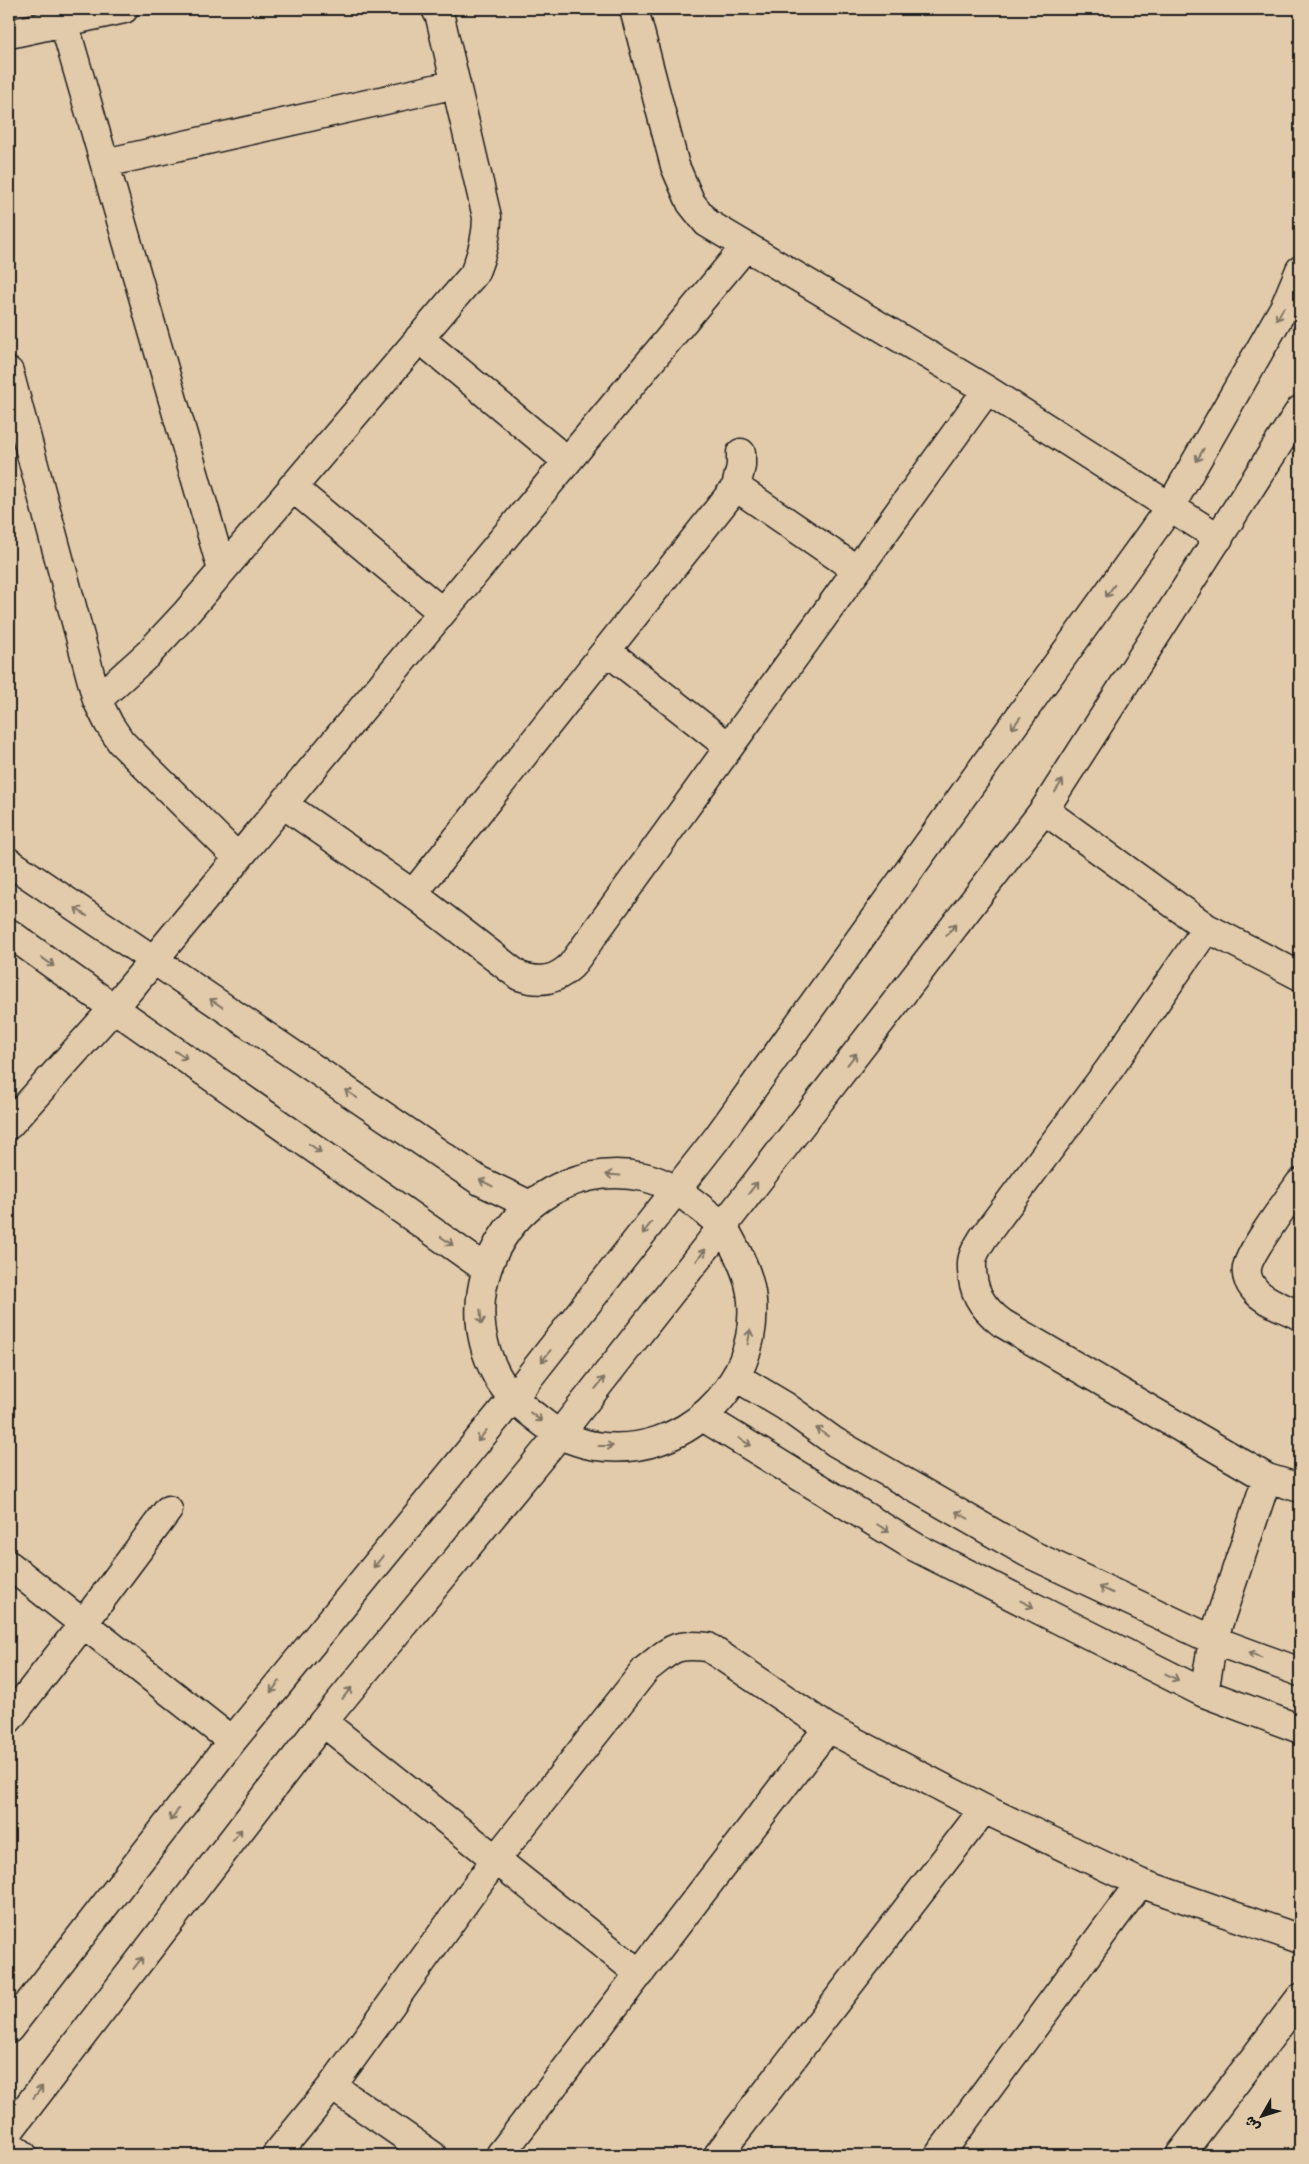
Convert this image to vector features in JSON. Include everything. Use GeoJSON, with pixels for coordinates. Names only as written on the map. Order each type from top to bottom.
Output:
{"type":"FeatureCollection","features":[{"type":"Feature","properties":{"kind":"street"},"geometry":{"type":"LineString","coordinates":[[9,34],[62,15],[124,9]]}},
{"type":"Feature","properties":{"kind":"street"},"geometry":{"type":"LineString","coordinates":[[97,700],[147,655],[186,613],[474,274],[483,254],[487,236],[487,217],[456,84],[436,9]]}},
{"type":"Feature","properties":{"kind":"street"},"geometry":{"type":"LineString","coordinates":[[634,9],[675,166],[691,203],[707,223],[987,390],[1219,538]]}},
{"type":"Feature","properties":{"kind":"street"},"geometry":{"type":"LineString","coordinates":[[62,15],[222,570]]}},
{"type":"Feature","properties":{"kind":"street"},"geometry":{"type":"LineString","coordinates":[[104,163],[456,84]]}},
{"type":"Feature","properties":{"kind":"street"},"geometry":{"type":"LineString","coordinates":[[9,1125],[113,1009],[746,246]]}},
{"type":"Feature","properties":{"kind":"street"},"geometry":{"type":"LineString","coordinates":[[9,2028],[232,1741],[512,1399],[717,1138],[1170,507],[1285,306],[1300,270]]}},
{"type":"Feature","properties":{"kind":"street"},"geometry":{"type":"LineString","coordinates":[[419,338],[567,462]]}},
{"type":"Feature","properties":{"kind":"street"},"geometry":{"type":"LineString","coordinates":[[9,372],[97,700],[108,724],[121,742],[238,858]]}},
{"type":"Feature","properties":{"kind":"street"},"geometry":{"type":"LineString","coordinates":[[283,804],[413,894],[519,976],[531,980],[545,981],[555,978],[571,966],[987,390]]}},
{"type":"Feature","properties":{"kind":"street"},"geometry":{"type":"LineString","coordinates":[[9,2131],[323,1722],[559,1435],[1044,810],[1219,538],[1299,418]]}},
{"type":"Feature","properties":{"kind":"street"},"geometry":{"type":"LineString","coordinates":[[413,894],[736,487],[741,466],[741,453]]}},
{"type":"Feature","properties":{"kind":"street"},"geometry":{"type":"LineString","coordinates":[[292,487],[442,612]]}},
{"type":"Feature","properties":{"kind":"street"},"geometry":{"type":"LineString","coordinates":[[736,487],[857,570]]}},
{"type":"Feature","properties":{"kind":"street"},"geometry":{"type":"LineString","coordinates":[[607,651],[729,747]]}},
{"type":"Feature","properties":{"kind":"street"},"geometry":{"type":"LineString","coordinates":[[1044,810],[1207,928],[1300,976]]}},
{"type":"Feature","properties":{"kind":"street"},"geometry":{"type":"LineString","coordinates":[[9,862],[480,1180],[530,1205]]}},
{"type":"Feature","properties":{"kind":"street"},"geometry":{"type":"LineString","coordinates":[[1207,928],[1108,1071],[983,1238],[972,1261],[978,1300],[989,1313],[1267,1478],[1300,1488]]}},
{"type":"Feature","properties":{"kind":"street"},"geometry":{"type":"LineString","coordinates":[[9,933],[113,1009],[286,1127],[486,1269]]}},
{"type":"Feature","properties":{"kind":"street"},"geometry":{"type":"LineString","coordinates":[[604,1175],[644,1178],[677,1190],[723,1226],[743,1262],[752,1300],[750,1340],[736,1377],[721,1398],[703,1417],[670,1437],[634,1446],[596,1446],[559,1435],[512,1399],[496,1376],[483,1342],[479,1305],[486,1269],[497,1245],[506,1230],[530,1205],[564,1184],[604,1175]]}},
{"type":"Feature","properties":{"kind":"street"},"geometry":{"type":"LineString","coordinates":[[1300,1184],[1266,1233],[1246,1268],[1248,1279],[1254,1289],[1264,1298],[1300,1316]]}},
{"type":"Feature","properties":{"kind":"street"},"geometry":{"type":"LineString","coordinates":[[736,1377],[785,1406],[835,1442],[1028,1553],[1213,1640],[1300,1672]]}},
{"type":"Feature","properties":{"kind":"street"},"geometry":{"type":"LineString","coordinates":[[703,1417],[915,1547],[1204,1693],[1300,1729]]}},
{"type":"Feature","properties":{"kind":"street"},"geometry":{"type":"LineString","coordinates":[[1204,1693],[1213,1640],[1267,1478]]}},
{"type":"Feature","properties":{"kind":"street"},"geometry":{"type":"LineString","coordinates":[[9,1719],[168,1510]]}},
{"type":"Feature","properties":{"kind":"street"},"geometry":{"type":"LineString","coordinates":[[9,1565],[232,1741]]}},
{"type":"Feature","properties":{"kind":"street"},"geometry":{"type":"LineString","coordinates":[[276,2155],[332,2086],[496,1859],[646,1668],[674,1648],[687,1645],[708,1647],[828,1728],[984,1809],[1140,1883],[1300,1939]]}},
{"type":"Feature","properties":{"kind":"street"},"geometry":{"type":"LineString","coordinates":[[323,1722],[640,1974]]}},
{"type":"Feature","properties":{"kind":"street"},"geometry":{"type":"LineString","coordinates":[[500,2155],[828,1728]]}},
{"type":"Feature","properties":{"kind":"street"},"geometry":{"type":"LineString","coordinates":[[718,2155],[984,1809]]}},
{"type":"Feature","properties":{"kind":"street"},"geometry":{"type":"LineString","coordinates":[[939,2155],[1140,1883]]}},
{"type":"Feature","properties":{"kind":"street"},"geometry":{"type":"LineString","coordinates":[[1180,2155],[1300,1998]]}},
{"type":"Feature","properties":{"kind":"street"},"geometry":{"type":"LineString","coordinates":[[332,2086],[432,2155]]}},
{"type":"Feature","properties":{"kind":"street"},"geometry":{"type":"LineString","coordinates":[[9,2144],[23,2155]]}}]}
